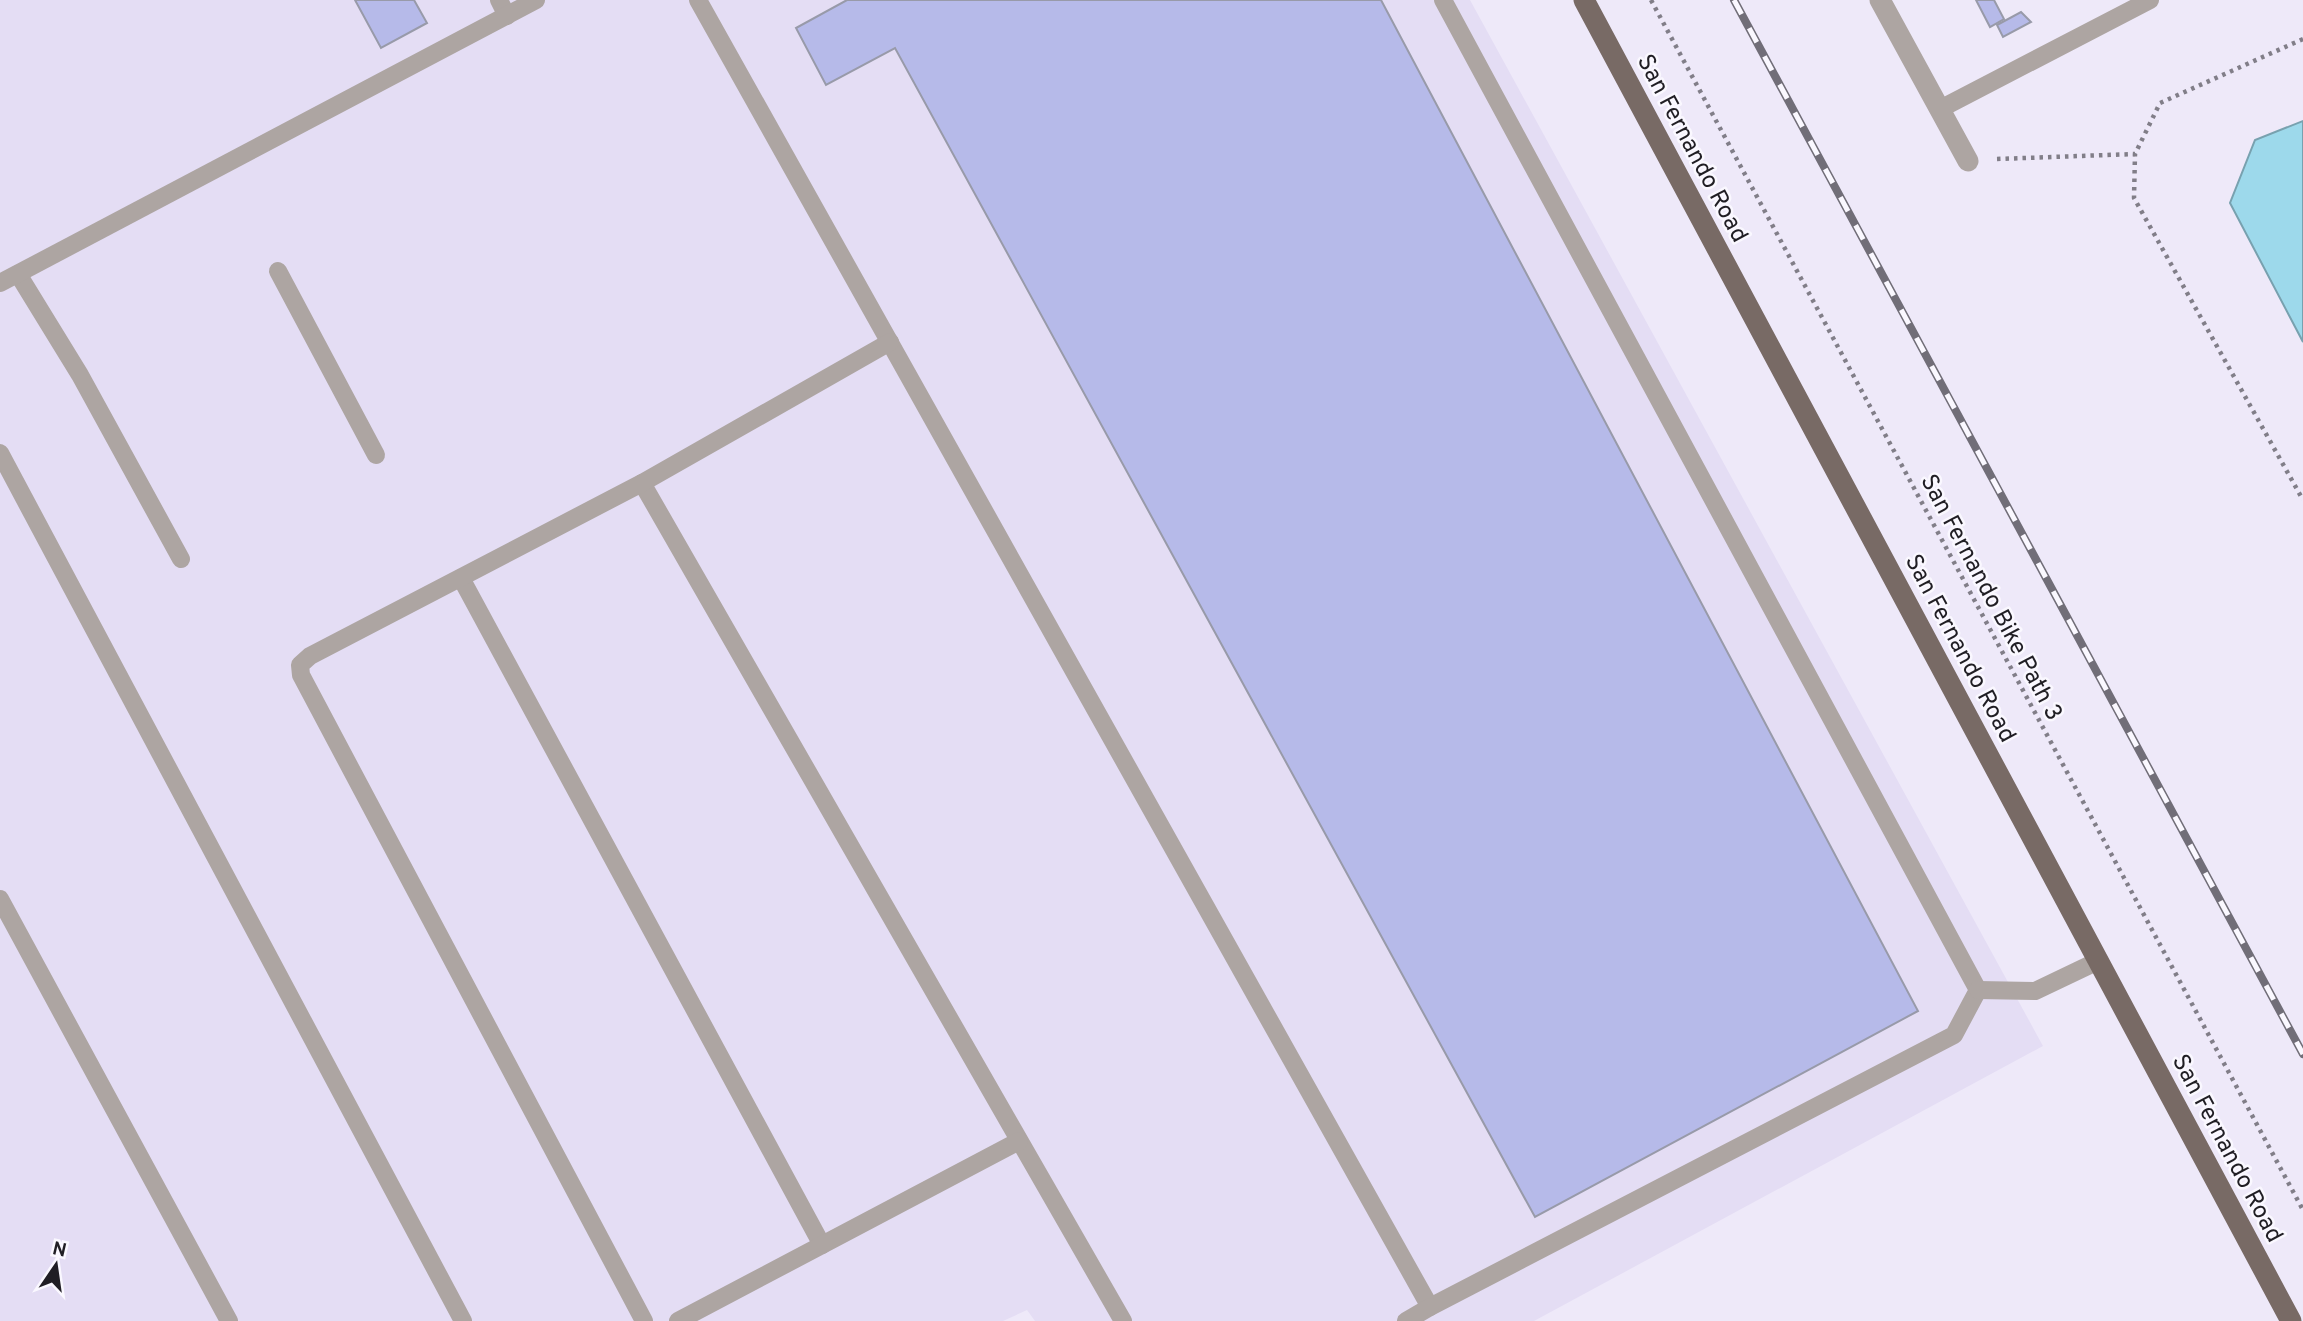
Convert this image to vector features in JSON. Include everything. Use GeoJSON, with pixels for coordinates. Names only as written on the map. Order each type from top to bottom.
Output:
{"type":"FeatureCollection","features":[{"type":"Feature","properties":{"kind":"main road","name":"San Fernando Road"},"geometry":{"type":"LineString","coordinates":[[1584,0],[2291,1321]]}},
{"type":"Feature","properties":{"kind":"street"},"geometry":{"type":"LineString","coordinates":[[1880,0],[1968,161]]}},
{"type":"Feature","properties":{"kind":"lane"},"geometry":{"type":"LineString","coordinates":[[0,283],[503,8],[536,0]]}},
{"type":"Feature","properties":{"kind":"lane"},"geometry":{"type":"LineString","coordinates":[[698,0],[1430,1307]]}},
{"type":"Feature","properties":{"kind":"lane"},"geometry":{"type":"LineString","coordinates":[[1443,0],[1978,990]]}},
{"type":"Feature","properties":{"kind":"lane"},"geometry":{"type":"LineString","coordinates":[[1940,109],[2150,0]]}},
{"type":"Feature","properties":{"kind":"lane"},"geometry":{"type":"LineString","coordinates":[[278,271],[376,455]]}},
{"type":"Feature","properties":{"kind":"lane"},"geometry":{"type":"LineString","coordinates":[[18,274],[80,376],[181,559]]}},
{"type":"Feature","properties":{"kind":"lane"},"geometry":{"type":"LineString","coordinates":[[643,1321],[301,675],[300,665],[310,656],[642,483],[890,342]]}},
{"type":"Feature","properties":{"kind":"lane"},"geometry":{"type":"LineString","coordinates":[[0,453],[463,1321]]}},
{"type":"Feature","properties":{"kind":"lane"},"geometry":{"type":"LineString","coordinates":[[642,483],[1123,1321]]}},
{"type":"Feature","properties":{"kind":"lane"},"geometry":{"type":"LineString","coordinates":[[461,578],[822,1245]]}},
{"type":"Feature","properties":{"kind":"lane"},"geometry":{"type":"LineString","coordinates":[[0,899],[229,1321]]}},
{"type":"Feature","properties":{"kind":"lane"},"geometry":{"type":"LineString","coordinates":[[1978,990],[2035,992],[2098,961]]}},
{"type":"Feature","properties":{"kind":"lane"},"geometry":{"type":"LineString","coordinates":[[1406,1321],[1954,1035],[1978,990]]}},
{"type":"Feature","properties":{"kind":"lane"},"geometry":{"type":"LineString","coordinates":[[678,1321],[1020,1141]]}},
{"type":"Feature","properties":{"kind":"path","name":"San Fernando Bike Path 3"},"geometry":{"type":"LineString","coordinates":[[1651,0],[2303,1210]]}},
{"type":"Feature","properties":{"kind":"path"},"geometry":{"type":"LineString","coordinates":[[2303,39],[2160,103],[2135,154],[2134,198],[2303,500]]}},
{"type":"Feature","properties":{"kind":"path"},"geometry":{"type":"LineString","coordinates":[[1968,161],[2135,154]]}},
{"type":"Feature","properties":{"kind":"shaded area"},"geometry":{"type":"Polygon","coordinates":[[[0,0],[1470,0],[2043,1046],[1534,1321],[1035,1321],[1027,1310],[1003,1321],[0,1321],[0,0]]]}},
{"type":"Feature","properties":{"kind":"water"},"geometry":{"type":"Polygon","coordinates":[[[2303,121],[2303,342],[2230,203],[2255,140],[2303,121]]]}},
{"type":"Feature","properties":{"kind":"building"},"geometry":{"type":"Polygon","coordinates":[[[355,0],[414,0],[427,23],[381,48],[355,0]]]}},
{"type":"Feature","properties":{"kind":"building"},"geometry":{"type":"Polygon","coordinates":[[[847,0],[1381,0],[1918,1011],[1535,1217],[895,48],[826,85],[796,28],[847,0]]]}},
{"type":"Feature","properties":{"kind":"building"},"geometry":{"type":"Polygon","coordinates":[[[1976,0],[1994,0],[2004,19],[1990,27],[1976,0]]]}},
{"type":"Feature","properties":{"kind":"building"},"geometry":{"type":"Polygon","coordinates":[[[2021,12],[2031,22],[2003,37],[1997,25],[2021,12]]]}},
{"type":"Feature","properties":{"kind":"railway"},"geometry":{"type":"LineString","coordinates":[[1734,0],[2303,1054]]}}]}
